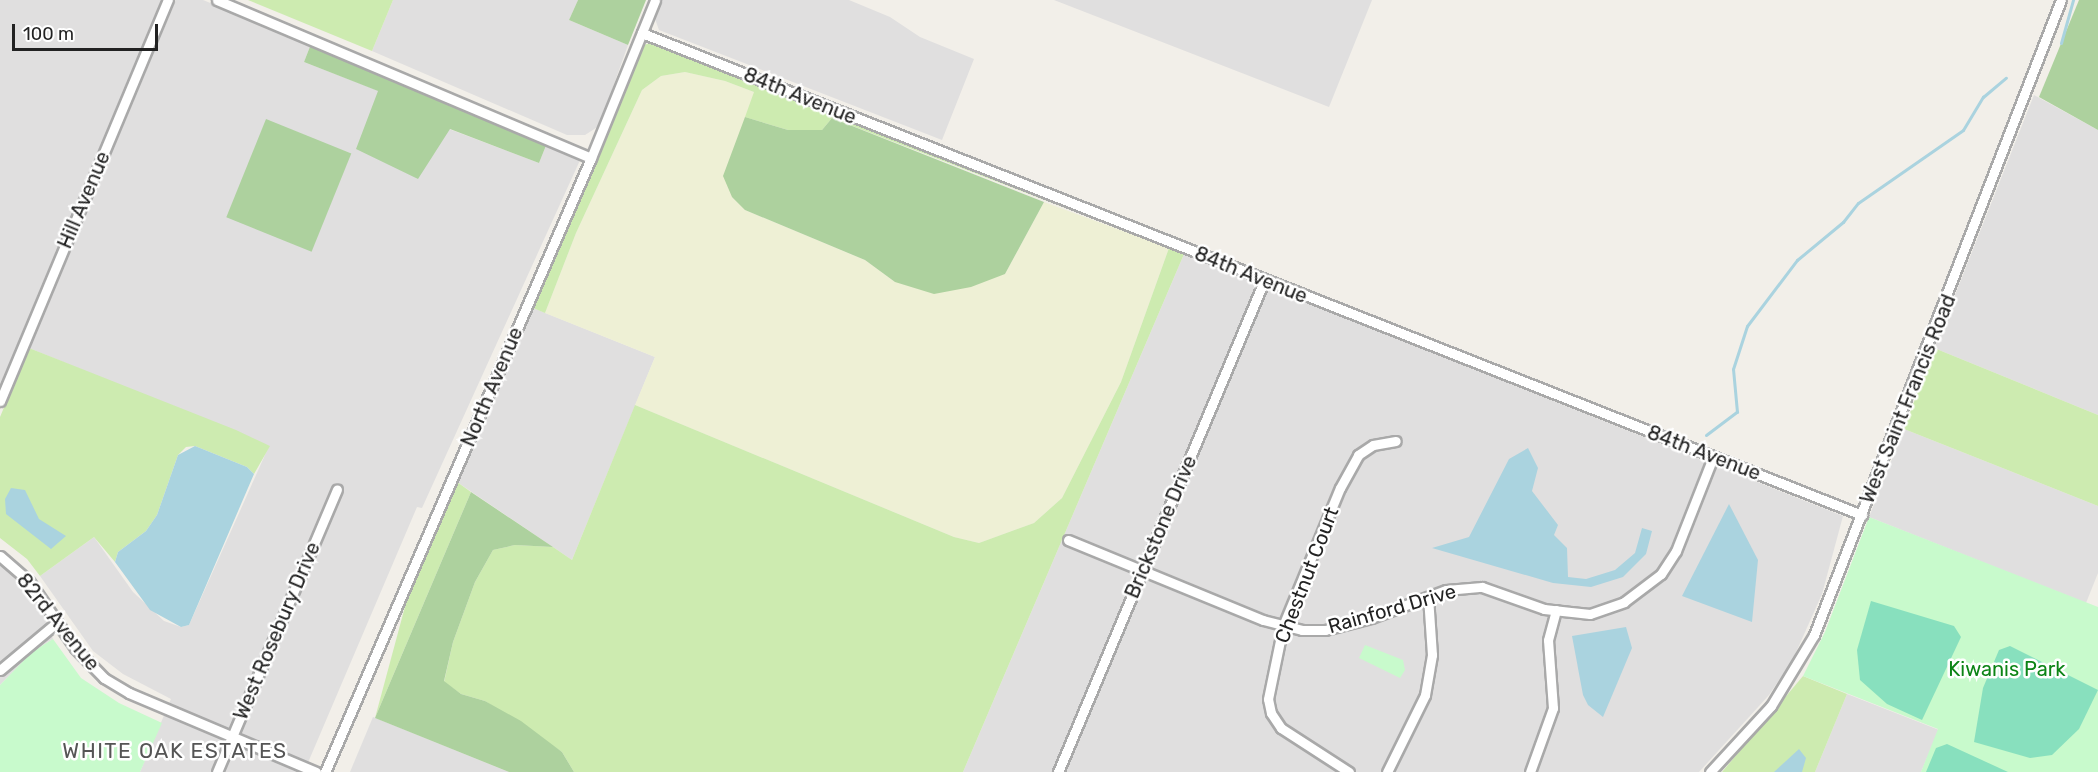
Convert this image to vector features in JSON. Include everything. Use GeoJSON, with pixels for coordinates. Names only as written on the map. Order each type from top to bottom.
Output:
{"type":"FeatureCollection","features":[{"type":"Feature","properties":{"kind":"street","name":"Hill Avenue"},"geometry":{"type":"LineString","coordinates":[[0,401],[168,0]]}},
{"type":"Feature","properties":{"kind":"street"},"geometry":{"type":"LineString","coordinates":[[217,0],[591,158]]}},
{"type":"Feature","properties":{"kind":"street","name":"North Avenue"},"geometry":{"type":"LineString","coordinates":[[325,772],[591,158],[655,0]]}},
{"type":"Feature","properties":{"kind":"street","name":"West Saint Francis Road"},"geometry":{"type":"LineString","coordinates":[[1710,772],[1771,706],[1796,670],[1814,635],[2061,0]]}},
{"type":"Feature","properties":{"kind":"street","name":"84th Avenue"},"geometry":{"type":"LineString","coordinates":[[642,33],[1862,515]]}},
{"type":"Feature","properties":{"kind":"street","name":"Brickstone Drive"},"geometry":{"type":"LineString","coordinates":[[1058,772],[1264,280]]}},
{"type":"Feature","properties":{"kind":"street","name":"Chestnut Court"},"geometry":{"type":"LineString","coordinates":[[1349,772],[1281,728],[1271,713],[1268,699],[1283,626],[1340,488],[1358,455],[1373,445],[1396,441]]}},
{"type":"Feature","properties":{"kind":"street","name":"Rainford Drive"},"geometry":{"type":"LineString","coordinates":[[1068,540],[1283,626],[1325,630],[1446,590],[1482,587],[1556,610],[1590,614],[1613,606],[1645,590],[1661,574],[1676,551],[1713,457]]}},
{"type":"Feature","properties":{"kind":"street","name":"West Rosebury Drive"},"geometry":{"type":"LineString","coordinates":[[217,772],[337,489]]}},
{"type":"Feature","properties":{"kind":"street","name":"82rd Avenue"},"geometry":{"type":"LineString","coordinates":[[0,556],[28,581],[56,623],[104,678],[316,772]]}},
{"type":"Feature","properties":{"kind":"street"},"geometry":{"type":"LineString","coordinates":[[1387,772],[1425,695],[1432,655],[1428,597]]}},
{"type":"Feature","properties":{"kind":"street"},"geometry":{"type":"LineString","coordinates":[[1530,772],[1553,708],[1548,640],[1556,610]]}},
{"type":"Feature","properties":{"kind":"street"},"geometry":{"type":"LineString","coordinates":[[0,670],[56,623]]}},
{"type":"Feature","properties":{"kind":"shaded area"},"geometry":{"type":"Polygon","coordinates":[[[0,0],[165,0],[0,388],[0,0]]]}},
{"type":"Feature","properties":{"kind":"shaded area"},"geometry":{"type":"Polygon","coordinates":[[[176,0],[203,0],[311,44],[304,62],[379,91],[417,179],[449,129],[539,163],[547,143],[581,158],[422,508],[417,507],[304,772],[140,772],[171,699],[123,674],[93,651],[40,576],[94,537],[133,592],[164,621],[181,627],[189,625],[269,446],[29,348],[176,0]]]}},
{"type":"Feature","properties":{"kind":"shaded area"},"geometry":{"type":"Polygon","coordinates":[[[393,0],[578,0],[569,20],[628,45],[599,126],[585,135],[567,135],[372,51],[393,0]]]}},
{"type":"Feature","properties":{"kind":"shaded area"},"geometry":{"type":"Polygon","coordinates":[[[662,0],[849,0],[890,17],[920,37],[974,59],[942,140],[659,30],[655,19],[662,0]]]}},
{"type":"Feature","properties":{"kind":"shaded area"},"geometry":{"type":"Polygon","coordinates":[[[1054,0],[1372,0],[1329,107],[1054,0]]]}},
{"type":"Feature","properties":{"kind":"shaded area"},"geometry":{"type":"Polygon","coordinates":[[[2034,95],[2098,130],[2098,415],[1934,348],[2034,95]]]}},
{"type":"Feature","properties":{"kind":"shaded area"},"geometry":{"type":"Polygon","coordinates":[[[1184,254],[1843,516],[1822,594],[1793,659],[1769,695],[1699,772],[963,772],[1184,254]]]}},
{"type":"Feature","properties":{"kind":"shaded area"},"geometry":{"type":"Polygon","coordinates":[[[533,308],[655,357],[572,560],[457,482],[533,308]]]}},
{"type":"Feature","properties":{"kind":"shaded area"},"geometry":{"type":"Polygon","coordinates":[[[1904,429],[2098,506],[2098,573],[2086,603],[1869,517],[1904,429]]]}},
{"type":"Feature","properties":{"kind":"shaded area"},"geometry":{"type":"Polygon","coordinates":[[[0,561],[42,610],[53,639],[32,652],[0,685],[0,561]]]}},
{"type":"Feature","properties":{"kind":"shaded area"},"geometry":{"type":"Polygon","coordinates":[[[1847,694],[1939,730],[1921,772],[1815,772],[1847,694]]]}},
{"type":"Feature","properties":{"kind":"shaded area"},"geometry":{"type":"Polygon","coordinates":[[[373,717],[509,772],[350,772],[373,717]]]}},
{"type":"Feature","properties":{"kind":"green space"},"geometry":{"type":"Polygon","coordinates":[[[248,0],[393,0],[372,51],[248,0]]]}},
{"type":"Feature","properties":{"kind":"green space"},"geometry":{"type":"Polygon","coordinates":[[[578,0],[646,0],[628,45],[569,20],[578,0]]]}},
{"type":"Feature","properties":{"kind":"green space"},"geometry":{"type":"Polygon","coordinates":[[[2079,0],[2098,0],[2098,130],[2039,97],[2079,0]]]}},
{"type":"Feature","properties":{"kind":"green space"},"geometry":{"type":"Polygon","coordinates":[[[656,41],[1169,248],[832,118],[822,130],[788,130],[745,117],[754,92],[725,81],[685,72],[661,76],[642,90],[576,233],[545,313],[533,308],[641,46],[656,41]]]}},
{"type":"Feature","properties":{"kind":"green space"},"geometry":{"type":"Polygon","coordinates":[[[311,44],[547,143],[539,163],[450,129],[418,179],[356,149],[378,91],[304,62],[311,44]]]}},
{"type":"Feature","properties":{"kind":"green space"},"geometry":{"type":"Polygon","coordinates":[[[685,72],[725,81],[754,92],[745,210],[865,260],[895,282],[1005,274],[1044,202],[1169,248],[1121,382],[1062,498],[1034,523],[979,543],[954,537],[635,405],[655,357],[545,313],[576,233],[642,90],[661,76],[685,72]]]}},
{"type":"Feature","properties":{"kind":"green space"},"geometry":{"type":"Polygon","coordinates":[[[745,117],[788,130],[822,130],[832,118],[1044,202],[1005,274],[971,287],[934,294],[895,282],[865,260],[745,210],[732,197],[723,176],[745,117]]]}},
{"type":"Feature","properties":{"kind":"green space"},"geometry":{"type":"Polygon","coordinates":[[[266,119],[351,153],[312,252],[226,217],[266,119]]]}},
{"type":"Feature","properties":{"kind":"green space"},"geometry":{"type":"Polygon","coordinates":[[[1169,248],[1184,254],[963,772],[574,772],[562,752],[485,701],[461,694],[444,682],[453,642],[475,582],[493,550],[515,545],[553,547],[572,560],[635,405],[954,537],[979,543],[1034,523],[1062,498],[1121,382],[1169,248]]]}},
{"type":"Feature","properties":{"kind":"green space"},"geometry":{"type":"Polygon","coordinates":[[[29,348],[236,430],[270,446],[254,474],[247,467],[195,446],[186,447],[178,455],[157,515],[146,531],[118,552],[115,562],[94,537],[40,576],[27,559],[0,538],[0,417],[29,348]]]}},
{"type":"Feature","properties":{"kind":"green space"},"geometry":{"type":"Polygon","coordinates":[[[1934,348],[2098,415],[2098,506],[1904,429],[1934,348]]]}},
{"type":"Feature","properties":{"kind":"green space"},"geometry":{"type":"Polygon","coordinates":[[[457,482],[471,492],[375,718],[406,603],[457,482]]]}},
{"type":"Feature","properties":{"kind":"green space"},"geometry":{"type":"Polygon","coordinates":[[[471,492],[553,547],[515,545],[493,550],[475,582],[453,642],[444,681],[461,694],[485,701],[521,721],[562,752],[574,772],[509,772],[375,718],[471,492]]]}},
{"type":"Feature","properties":{"kind":"green space","name":"Kiwanis Park"},"geometry":{"type":"Polygon","coordinates":[[[1869,517],[2098,607],[2098,772],[1921,772],[1938,729],[1803,676],[1825,632],[1869,517]]]}},
{"type":"Feature","properties":{"kind":"green space"},"geometry":{"type":"Polygon","coordinates":[[[1871,601],[1954,626],[1961,637],[1922,720],[1887,704],[1860,680],[1857,650],[1871,601]]]}},
{"type":"Feature","properties":{"kind":"green space"},"geometry":{"type":"Polygon","coordinates":[[[53,639],[81,678],[119,703],[162,723],[140,772],[0,772],[0,685],[32,652],[53,639]]]}},
{"type":"Feature","properties":{"kind":"green space"},"geometry":{"type":"Polygon","coordinates":[[[1365,645],[1403,660],[1405,670],[1400,678],[1359,658],[1365,645]]]}},
{"type":"Feature","properties":{"kind":"green space"},"geometry":{"type":"Polygon","coordinates":[[[2010,646],[2098,690],[2079,729],[2052,755],[2030,758],[1974,742],[1983,688],[1999,650],[2010,646]]]}},
{"type":"Feature","properties":{"kind":"green space"},"geometry":{"type":"Polygon","coordinates":[[[1803,676],[1847,694],[1815,772],[1722,772],[1803,676]]]}},
{"type":"Feature","properties":{"kind":"green space"},"geometry":{"type":"Polygon","coordinates":[[[1947,744],[2008,772],[1926,772],[1936,748],[1947,744]]]}},
{"type":"Feature","properties":{"kind":"water"},"geometry":{"type":"Polygon","coordinates":[[[195,446],[247,467],[254,474],[189,625],[181,627],[150,610],[115,562],[118,552],[146,531],[157,515],[178,455],[195,446]]]}},
{"type":"Feature","properties":{"kind":"water"},"geometry":{"type":"Polygon","coordinates":[[[1528,448],[1538,468],[1532,491],[1558,525],[1554,535],[1567,548],[1568,577],[1586,579],[1615,570],[1635,553],[1642,528],[1652,531],[1646,554],[1623,577],[1591,587],[1553,583],[1432,548],[1469,537],[1509,459],[1528,448]]]}},
{"type":"Feature","properties":{"kind":"water"},"geometry":{"type":"Polygon","coordinates":[[[11,488],[25,490],[39,519],[66,536],[51,549],[6,514],[5,499],[11,488]]]}},
{"type":"Feature","properties":{"kind":"water"},"geometry":{"type":"Polygon","coordinates":[[[1729,504],[1758,560],[1752,622],[1682,596],[1729,504]]]}},
{"type":"Feature","properties":{"kind":"water"},"geometry":{"type":"Polygon","coordinates":[[[1626,627],[1632,648],[1603,717],[1588,705],[1583,695],[1572,636],[1626,627]]]}},
{"type":"Feature","properties":{"kind":"water"},"geometry":{"type":"Polygon","coordinates":[[[1799,749],[1806,758],[1802,772],[1774,772],[1799,749]]]}},
{"type":"Feature","properties":{"kind":"waterway"},"geometry":{"type":"LineString","coordinates":[[2061,43],[2073,0]]}},
{"type":"Feature","properties":{"kind":"waterway"},"geometry":{"type":"LineString","coordinates":[[1706,435],[1737,412],[1733,369],[1747,326],[1797,260],[1843,222],[1858,203],[1963,130],[1983,97],[2006,78]]}},
{"type":"Feature","properties":{"kind":"district","name":"WHITE OAK ESTATES"},"geometry":{"type":"Point","coordinates":[175,751]}}]}
